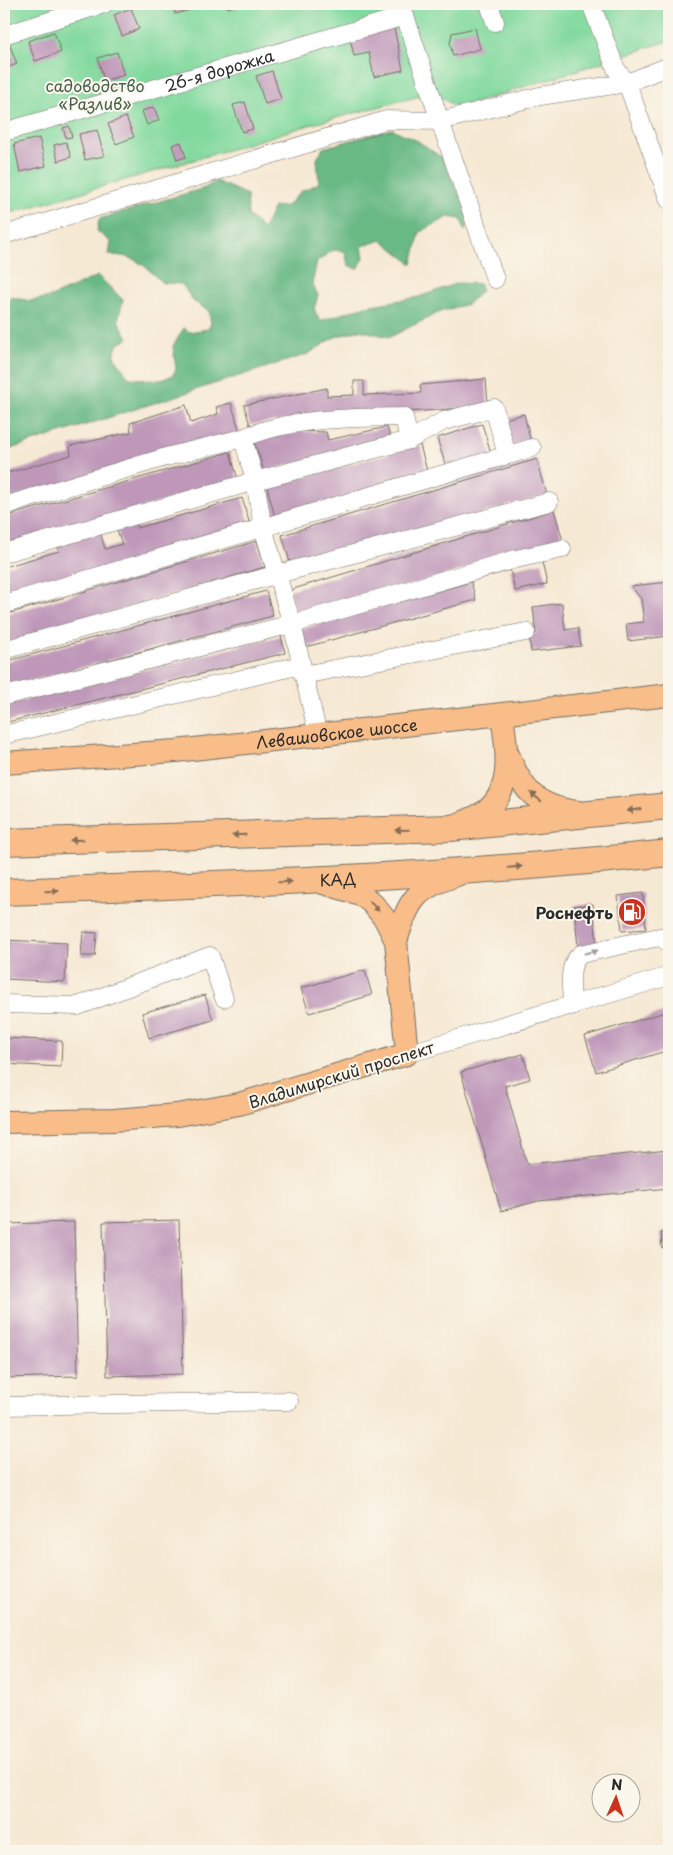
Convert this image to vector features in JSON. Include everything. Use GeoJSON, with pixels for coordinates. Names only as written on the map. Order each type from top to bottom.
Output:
{"type":"FeatureCollection","features":[{"type":"Feature","properties":{"kind":"highway"},"geometry":{"type":"LineString","coordinates":[[4,842],[450,828],[669,806]]}},
{"type":"Feature","properties":{"kind":"highway","name":"КАД"},"geometry":{"type":"LineString","coordinates":[[4,892],[314,881],[466,871],[669,853]]}},
{"type":"Feature","properties":{"kind":"main road","name":"Левашовское шоссе"},"geometry":{"type":"LineString","coordinates":[[4,763],[176,751],[669,695]]}},
{"type":"Feature","properties":{"kind":"main road"},"geometry":{"type":"LineString","coordinates":[[450,828],[486,810],[496,801],[506,773],[507,750],[502,715]]}},
{"type":"Feature","properties":{"kind":"main road"},"geometry":{"type":"LineString","coordinates":[[507,750],[523,786],[532,796],[544,804],[559,810],[598,814]]}},
{"type":"Feature","properties":{"kind":"main road"},"geometry":{"type":"LineString","coordinates":[[396,942],[404,916],[412,901],[421,891],[434,883],[466,871]]}},
{"type":"Feature","properties":{"kind":"main road"},"geometry":{"type":"LineString","coordinates":[[314,881],[360,894],[372,903],[385,919],[396,942],[407,1054]]}},
{"type":"Feature","properties":{"kind":"main road","name":"Владимирский проспект"},"geometry":{"type":"LineString","coordinates":[[4,1122],[114,1120],[177,1114],[239,1104],[407,1054]]}},
{"type":"Feature","properties":{"kind":"street"},"geometry":{"type":"LineString","coordinates":[[4,35],[104,4]]}},
{"type":"Feature","properties":{"kind":"street"},"geometry":{"type":"LineString","coordinates":[[489,4],[495,22]]}},
{"type":"Feature","properties":{"kind":"street"},"geometry":{"type":"LineString","coordinates":[[591,4],[616,69],[626,83],[669,200]]}},
{"type":"Feature","properties":{"kind":"street"},"geometry":{"type":"LineString","coordinates":[[403,10],[495,279]]}},
{"type":"Feature","properties":{"kind":"street","name":"26-я дорожка"},"geometry":{"type":"LineString","coordinates":[[4,132],[403,10]]}},
{"type":"Feature","properties":{"kind":"street"},"geometry":{"type":"LineString","coordinates":[[4,235],[386,120],[440,121],[540,96],[626,83],[669,66]]}},
{"type":"Feature","properties":{"kind":"street"},"geometry":{"type":"LineString","coordinates":[[4,553],[255,481],[409,440],[444,421],[494,408],[507,456]]}},
{"type":"Feature","properties":{"kind":"street"},"geometry":{"type":"LineString","coordinates":[[4,506],[166,457],[243,438],[262,429],[307,422],[404,417],[409,440]]}},
{"type":"Feature","properties":{"kind":"street"},"geometry":{"type":"LineString","coordinates":[[243,438],[255,481],[263,528],[292,624],[318,735]]}},
{"type":"Feature","properties":{"kind":"street"},"geometry":{"type":"LineString","coordinates":[[4,604],[532,448]]}},
{"type":"Feature","properties":{"kind":"street"},"geometry":{"type":"LineString","coordinates":[[4,650],[548,502]]}},
{"type":"Feature","properties":{"kind":"street"},"geometry":{"type":"LineString","coordinates":[[4,696],[292,624],[507,562],[562,549]]}},
{"type":"Feature","properties":{"kind":"street"},"geometry":{"type":"LineString","coordinates":[[4,734],[302,670],[526,632]]}},
{"type":"Feature","properties":{"kind":"street"},"geometry":{"type":"LineString","coordinates":[[572,1006],[571,970],[575,958],[580,954],[661,937],[669,943]]}},
{"type":"Feature","properties":{"kind":"street"},"geometry":{"type":"LineString","coordinates":[[4,1004],[78,1006],[210,956],[224,998]]}},
{"type":"Feature","properties":{"kind":"street","name":"Владимирский проспект"},"geometry":{"type":"LineString","coordinates":[[407,1054],[669,976]]}},
{"type":"Feature","properties":{"kind":"street"},"geometry":{"type":"LineString","coordinates":[[4,1406],[289,1401]]}},
{"type":"Feature","properties":{"kind":"green space","name":"садоводство «Разлив»"},"geometry":{"type":"Polygon","coordinates":[[[4,4],[669,4],[669,41],[458,108],[438,96],[416,97],[309,125],[4,215],[4,4]]]}},
{"type":"Feature","properties":{"kind":"green space"},"geometry":{"type":"Polygon","coordinates":[[[392,129],[418,141],[442,158],[470,219],[465,231],[461,219],[448,217],[420,232],[412,264],[382,240],[362,246],[364,258],[358,269],[348,265],[345,251],[333,250],[317,262],[312,284],[318,295],[314,309],[320,321],[366,306],[419,297],[458,283],[479,284],[482,290],[468,304],[442,311],[390,337],[360,330],[335,337],[308,354],[4,451],[4,309],[11,297],[30,301],[51,297],[98,276],[123,300],[118,320],[128,338],[117,345],[114,356],[129,378],[161,380],[173,375],[176,369],[173,346],[184,328],[189,332],[208,329],[211,324],[209,311],[193,301],[182,284],[162,283],[139,262],[118,255],[109,255],[111,242],[97,231],[99,219],[205,188],[216,181],[247,195],[248,215],[263,229],[274,207],[287,206],[300,192],[319,183],[317,159],[323,148],[392,129]]]}},
{"type":"Feature","properties":{"kind":"building"},"geometry":{"type":"Polygon","coordinates":[[[172,4],[196,4],[197,8],[175,14],[172,4]]]}},
{"type":"Feature","properties":{"kind":"building"},"geometry":{"type":"Polygon","coordinates":[[[226,4],[241,4],[228,8],[226,4]]]}},
{"type":"Feature","properties":{"kind":"building"},"geometry":{"type":"Polygon","coordinates":[[[131,8],[139,29],[122,36],[114,15],[131,8]]]}},
{"type":"Feature","properties":{"kind":"building"},"geometry":{"type":"Polygon","coordinates":[[[394,28],[403,70],[374,77],[369,53],[354,56],[350,38],[394,28]]]}},
{"type":"Feature","properties":{"kind":"building"},"geometry":{"type":"Polygon","coordinates":[[[475,28],[480,49],[453,56],[450,44],[452,33],[475,28]]]}},
{"type":"Feature","properties":{"kind":"building"},"geometry":{"type":"Polygon","coordinates":[[[54,32],[61,52],[35,61],[28,41],[54,32]]]}},
{"type":"Feature","properties":{"kind":"building"},"geometry":{"type":"Polygon","coordinates":[[[8,41],[17,64],[4,69],[4,43],[8,41]]]}},
{"type":"Feature","properties":{"kind":"building"},"geometry":{"type":"Polygon","coordinates":[[[117,52],[124,75],[104,81],[98,58],[117,52]]]}},
{"type":"Feature","properties":{"kind":"building"},"geometry":{"type":"Polygon","coordinates":[[[272,71],[281,99],[265,104],[256,76],[272,71]]]}},
{"type":"Feature","properties":{"kind":"building"},"geometry":{"type":"Polygon","coordinates":[[[245,102],[253,129],[242,132],[233,105],[245,102]]]}},
{"type":"Feature","properties":{"kind":"building"},"geometry":{"type":"Polygon","coordinates":[[[154,107],[159,120],[147,125],[142,111],[154,107]]]}},
{"type":"Feature","properties":{"kind":"building"},"geometry":{"type":"Polygon","coordinates":[[[4,108],[8,121],[4,122],[4,108]]]}},
{"type":"Feature","properties":{"kind":"building"},"geometry":{"type":"Polygon","coordinates":[[[126,117],[134,137],[116,144],[108,124],[126,117]]]}},
{"type":"Feature","properties":{"kind":"building"},"geometry":{"type":"Polygon","coordinates":[[[69,126],[72,137],[66,138],[63,128],[69,126]]]}},
{"type":"Feature","properties":{"kind":"building"},"geometry":{"type":"Polygon","coordinates":[[[97,130],[104,156],[85,160],[79,134],[97,130]]]}},
{"type":"Feature","properties":{"kind":"building"},"geometry":{"type":"Polygon","coordinates":[[[39,138],[46,166],[20,172],[14,144],[39,138]]]}},
{"type":"Feature","properties":{"kind":"building"},"geometry":{"type":"Polygon","coordinates":[[[66,142],[71,157],[58,161],[54,145],[66,142]]]}},
{"type":"Feature","properties":{"kind":"building"},"geometry":{"type":"Polygon","coordinates":[[[181,142],[186,157],[177,160],[172,145],[181,142]]]}},
{"type":"Feature","properties":{"kind":"building"},"geometry":{"type":"Polygon","coordinates":[[[486,379],[488,406],[424,411],[325,414],[250,425],[244,405],[327,388],[327,396],[354,395],[354,381],[364,381],[364,395],[421,393],[420,385],[486,379]]]}},
{"type":"Feature","properties":{"kind":"building"},"geometry":{"type":"Polygon","coordinates":[[[231,403],[240,432],[4,501],[4,474],[71,455],[70,446],[131,432],[130,423],[186,405],[191,423],[218,414],[216,407],[231,403]]]}},
{"type":"Feature","properties":{"kind":"building"},"geometry":{"type":"Polygon","coordinates":[[[524,414],[531,443],[509,449],[501,420],[524,414]]]}},
{"type":"Feature","properties":{"kind":"building"},"geometry":{"type":"Polygon","coordinates":[[[482,424],[492,456],[447,470],[437,438],[482,424]]]}},
{"type":"Feature","properties":{"kind":"building"},"geometry":{"type":"Polygon","coordinates":[[[387,427],[391,440],[264,471],[254,441],[298,431],[326,432],[328,440],[387,427]]]}},
{"type":"Feature","properties":{"kind":"building"},"geometry":{"type":"Polygon","coordinates":[[[420,445],[428,475],[275,517],[267,487],[420,445]]]}},
{"type":"Feature","properties":{"kind":"building"},"geometry":{"type":"Polygon","coordinates":[[[230,452],[238,480],[4,547],[4,517],[230,452]]]}},
{"type":"Feature","properties":{"kind":"building"},"geometry":{"type":"Polygon","coordinates":[[[537,459],[547,495],[291,566],[282,535],[537,459]]]}},
{"type":"Feature","properties":{"kind":"building"},"geometry":{"type":"Polygon","coordinates":[[[242,498],[251,528],[4,599],[4,567],[59,551],[57,544],[100,531],[105,549],[122,544],[116,527],[135,521],[137,528],[242,498]]]}},
{"type":"Feature","properties":{"kind":"building"},"geometry":{"type":"Polygon","coordinates":[[[554,510],[563,541],[297,618],[290,590],[554,510]]]}},
{"type":"Feature","properties":{"kind":"building"},"geometry":{"type":"Polygon","coordinates":[[[257,541],[265,567],[4,644],[4,615],[257,541]]]}},
{"type":"Feature","properties":{"kind":"building"},"geometry":{"type":"Polygon","coordinates":[[[542,562],[547,584],[515,591],[510,569],[542,562]]]}},
{"type":"Feature","properties":{"kind":"building"},"geometry":{"type":"Polygon","coordinates":[[[471,582],[476,600],[306,647],[301,629],[471,582]]]}},
{"type":"Feature","properties":{"kind":"building"},"geometry":{"type":"Polygon","coordinates":[[[669,582],[669,636],[628,641],[626,624],[644,622],[641,599],[631,586],[669,582]]]}},
{"type":"Feature","properties":{"kind":"building"},"geometry":{"type":"Polygon","coordinates":[[[266,591],[273,616],[4,688],[4,662],[266,591]]]}},
{"type":"Feature","properties":{"kind":"building"},"geometry":{"type":"Polygon","coordinates":[[[562,603],[565,630],[578,628],[581,646],[531,652],[529,634],[536,634],[533,607],[562,603]]]}},
{"type":"Feature","properties":{"kind":"building"},"geometry":{"type":"Polygon","coordinates":[[[281,636],[285,653],[4,723],[4,705],[281,636]]]}},
{"type":"Feature","properties":{"kind":"building","name":"Роснефть"},"geometry":{"type":"Polygon","coordinates":[[[643,893],[646,929],[622,931],[618,896],[643,893]]]}},
{"type":"Feature","properties":{"kind":"building"},"geometry":{"type":"Polygon","coordinates":[[[593,904],[597,945],[578,947],[574,906],[593,904]]]}},
{"type":"Feature","properties":{"kind":"building"},"geometry":{"type":"Polygon","coordinates":[[[83,932],[97,933],[95,956],[81,956],[83,932]]]}},
{"type":"Feature","properties":{"kind":"building"},"geometry":{"type":"Polygon","coordinates":[[[4,940],[67,943],[65,982],[4,979],[4,940]]]}},
{"type":"Feature","properties":{"kind":"building"},"geometry":{"type":"Polygon","coordinates":[[[365,970],[372,995],[309,1013],[301,988],[365,970]]]}},
{"type":"Feature","properties":{"kind":"building"},"geometry":{"type":"Polygon","coordinates":[[[205,995],[213,1020],[149,1038],[142,1013],[205,995]]]}},
{"type":"Feature","properties":{"kind":"building"},"geometry":{"type":"Polygon","coordinates":[[[669,1011],[669,1050],[596,1072],[585,1036],[669,1011]]]}},
{"type":"Feature","properties":{"kind":"building"},"geometry":{"type":"Polygon","coordinates":[[[4,1038],[62,1041],[61,1067],[4,1064],[4,1038]]]}},
{"type":"Feature","properties":{"kind":"building"},"geometry":{"type":"Polygon","coordinates":[[[523,1054],[530,1079],[505,1086],[527,1164],[669,1150],[669,1188],[538,1201],[501,1211],[461,1072],[523,1054]]]}},
{"type":"Feature","properties":{"kind":"building"},"geometry":{"type":"Polygon","coordinates":[[[179,1220],[183,1374],[107,1376],[103,1222],[179,1220]]]}},
{"type":"Feature","properties":{"kind":"building"},"geometry":{"type":"Polygon","coordinates":[[[74,1222],[78,1376],[4,1378],[4,1224],[74,1222]]]}},
{"type":"Feature","properties":{"kind":"building"},"geometry":{"type":"Polygon","coordinates":[[[669,1232],[669,1247],[662,1248],[661,1233],[669,1232]]]}},
{"type":"Feature","properties":{"kind":"place","name":"Роснефть"},"geometry":{"type":"Point","coordinates":[632,912]}}]}
